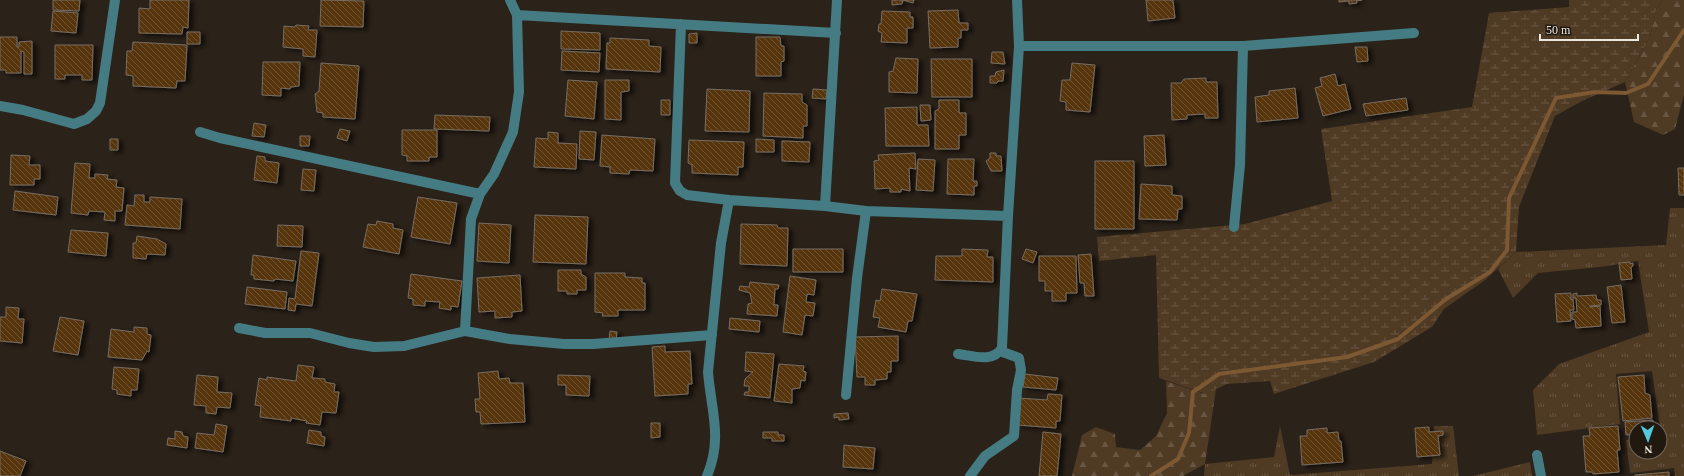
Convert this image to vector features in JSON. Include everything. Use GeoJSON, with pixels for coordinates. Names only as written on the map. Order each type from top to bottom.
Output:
{"type":"FeatureCollection","features":[{"type":"Feature","properties":{"kind":"street"},"geometry":{"type":"LineString","coordinates":[[0,106],[23,110],[74,124],[87,119],[96,111],[100,103],[115,0]]}},
{"type":"Feature","properties":{"kind":"street"},"geometry":{"type":"LineString","coordinates":[[466,331],[471,219],[480,194],[494,174],[513,132],[519,92],[517,15],[510,0]]}},
{"type":"Feature","properties":{"kind":"street"},"geometry":{"type":"LineString","coordinates":[[825,206],[837,0]]}},
{"type":"Feature","properties":{"kind":"street"},"geometry":{"type":"LineString","coordinates":[[958,354],[989,358],[996,356],[1002,348],[1008,216],[1019,46],[1017,0]]}},
{"type":"Feature","properties":{"kind":"street"},"geometry":{"type":"LineString","coordinates":[[517,15],[836,33]]}},
{"type":"Feature","properties":{"kind":"street"},"geometry":{"type":"LineString","coordinates":[[681,24],[675,183],[680,191],[687,195],[729,200],[825,206],[866,211],[1008,216]]}},
{"type":"Feature","properties":{"kind":"street"},"geometry":{"type":"LineString","coordinates":[[1019,46],[1243,46],[1414,33]]}},
{"type":"Feature","properties":{"kind":"street"},"geometry":{"type":"LineString","coordinates":[[1234,228],[1240,165],[1243,46]]}},
{"type":"Feature","properties":{"kind":"street"},"geometry":{"type":"LineString","coordinates":[[200,132],[220,138],[480,194]]}},
{"type":"Feature","properties":{"kind":"street"},"geometry":{"type":"LineString","coordinates":[[707,476],[714,460],[716,443],[715,419],[708,372],[721,242],[729,200]]}},
{"type":"Feature","properties":{"kind":"street"},"geometry":{"type":"LineString","coordinates":[[846,394],[857,278],[866,211]]}},
{"type":"Feature","properties":{"kind":"street"},"geometry":{"type":"LineString","coordinates":[[238,328],[266,333],[310,333],[349,343],[374,347],[404,346],[466,331],[564,344],[593,344],[712,335]]}},
{"type":"Feature","properties":{"kind":"street"},"geometry":{"type":"LineString","coordinates":[[970,476],[985,456],[1014,436],[1017,390],[1021,370],[1019,358],[1000,351]]}},
{"type":"Feature","properties":{"kind":"street"},"geometry":{"type":"LineString","coordinates":[[1538,455],[1541,476]]}},
{"type":"Feature","properties":{"kind":"green space"},"geometry":{"type":"Polygon","coordinates":[[[1569,0],[1662,0],[1656,10],[1650,37],[1625,82],[1584,100],[1555,116],[1519,207],[1516,252],[1485,280],[1444,309],[1432,327],[1374,362],[1274,394],[1270,381],[1227,384],[1206,394],[1159,378],[1156,255],[1099,261],[1097,237],[1245,224],[1332,201],[1321,129],[1472,107],[1489,13],[1569,7],[1569,0]]]}},
{"type":"Feature","properties":{"kind":"green space"},"geometry":{"type":"Polygon","coordinates":[[[1662,0],[1684,0],[1684,95],[1675,129],[1663,135],[1634,122],[1625,82],[1650,37],[1656,10],[1662,0]]]}},
{"type":"Feature","properties":{"kind":"green space"},"geometry":{"type":"Polygon","coordinates":[[[1670,208],[1684,208],[1684,476],[1675,476],[1674,468],[1630,473],[1628,460],[1668,460],[1668,420],[1659,420],[1652,371],[1616,374],[1620,424],[1537,435],[1533,390],[1559,364],[1649,332],[1638,261],[1600,267],[1538,273],[1513,298],[1498,269],[1516,252],[1666,245],[1670,208]]]}},
{"type":"Feature","properties":{"kind":"green space"},"geometry":{"type":"Polygon","coordinates":[[[1166,381],[1205,394],[1216,389],[1205,464],[1183,476],[1072,476],[1082,435],[1096,427],[1115,434],[1116,447],[1140,450],[1156,436],[1167,413],[1166,381]]]}},
{"type":"Feature","properties":{"kind":"green space"},"geometry":{"type":"Polygon","coordinates":[[[1280,426],[1290,475],[1432,464],[1434,426],[1453,426],[1459,476],[1204,476],[1205,464],[1274,457],[1280,426]]]}},
{"type":"Feature","properties":{"kind":"green space"},"geometry":{"type":"Polygon","coordinates":[[[1626,440],[1628,440],[1628,456],[1626,440]]]}},
{"type":"Feature","properties":{"kind":"green space"},"geometry":{"type":"Polygon","coordinates":[[[1530,462],[1532,476],[1473,476],[1530,462]]]}},
{"type":"Feature","properties":{"kind":"building"},"geometry":{"type":"Polygon","coordinates":[[[53,0],[80,0],[79,11],[53,10],[53,0]]]}},
{"type":"Feature","properties":{"kind":"building"},"geometry":{"type":"Polygon","coordinates":[[[150,0],[189,0],[188,28],[183,27],[182,34],[139,33],[139,8],[150,9],[150,0]]]}},
{"type":"Feature","properties":{"kind":"building"},"geometry":{"type":"Polygon","coordinates":[[[321,0],[364,1],[363,27],[320,26],[321,0]]]}},
{"type":"Feature","properties":{"kind":"building"},"geometry":{"type":"Polygon","coordinates":[[[892,0],[903,0],[902,4],[892,5],[892,0]]]}},
{"type":"Feature","properties":{"kind":"building"},"geometry":{"type":"Polygon","coordinates":[[[903,0],[914,0],[913,3],[903,0]]]}},
{"type":"Feature","properties":{"kind":"building"},"geometry":{"type":"Polygon","coordinates":[[[1146,0],[1173,0],[1175,18],[1148,21],[1146,0]]]}},
{"type":"Feature","properties":{"kind":"building"},"geometry":{"type":"Polygon","coordinates":[[[1339,0],[1362,0],[1356,1],[1357,3],[1349,4],[1349,1],[1339,2],[1339,0]]]}},
{"type":"Feature","properties":{"kind":"building"},"geometry":{"type":"Polygon","coordinates":[[[958,10],[959,23],[968,23],[968,30],[961,30],[961,38],[958,38],[958,47],[930,48],[928,11],[958,10]]]}},
{"type":"Feature","properties":{"kind":"building"},"geometry":{"type":"Polygon","coordinates":[[[53,11],[78,13],[76,33],[51,31],[53,11]]]}},
{"type":"Feature","properties":{"kind":"building"},"geometry":{"type":"Polygon","coordinates":[[[882,11],[910,12],[910,17],[913,17],[913,28],[907,28],[907,43],[881,42],[882,33],[878,31],[879,24],[881,24],[882,11]]]}},
{"type":"Feature","properties":{"kind":"building"},"geometry":{"type":"Polygon","coordinates":[[[296,25],[309,26],[308,30],[317,30],[315,57],[303,56],[303,49],[283,47],[284,26],[295,27],[296,25]]]}},
{"type":"Feature","properties":{"kind":"building"},"geometry":{"type":"Polygon","coordinates":[[[561,31],[600,33],[600,50],[561,49],[561,31]]]}},
{"type":"Feature","properties":{"kind":"building"},"geometry":{"type":"Polygon","coordinates":[[[187,32],[200,32],[200,44],[187,44],[187,32]]]}},
{"type":"Feature","properties":{"kind":"building"},"geometry":{"type":"Polygon","coordinates":[[[697,33],[697,43],[689,43],[689,34],[697,33]]]}},
{"type":"Feature","properties":{"kind":"building"},"geometry":{"type":"Polygon","coordinates":[[[0,37],[17,37],[17,47],[19,47],[19,42],[32,41],[32,74],[24,74],[24,52],[21,51],[21,73],[6,73],[6,70],[0,70],[0,37]]]}},
{"type":"Feature","properties":{"kind":"building"},"geometry":{"type":"Polygon","coordinates":[[[756,37],[780,37],[781,46],[784,46],[784,61],[781,62],[781,76],[756,76],[756,37]]]}},
{"type":"Feature","properties":{"kind":"building"},"geometry":{"type":"Polygon","coordinates":[[[610,38],[649,40],[649,46],[661,47],[660,72],[606,69],[607,43],[610,43],[610,38]]]}},
{"type":"Feature","properties":{"kind":"building"},"geometry":{"type":"Polygon","coordinates":[[[133,42],[187,45],[185,81],[177,81],[176,88],[133,86],[133,76],[126,75],[127,51],[132,51],[133,42]]]}},
{"type":"Feature","properties":{"kind":"building"},"geometry":{"type":"Polygon","coordinates":[[[55,45],[93,45],[92,80],[82,80],[82,75],[65,75],[65,79],[55,79],[55,45]]]}},
{"type":"Feature","properties":{"kind":"building"},"geometry":{"type":"Polygon","coordinates":[[[1355,47],[1367,47],[1368,61],[1357,62],[1355,47]]]}},
{"type":"Feature","properties":{"kind":"building"},"geometry":{"type":"Polygon","coordinates":[[[562,51],[600,53],[599,72],[561,70],[562,51]]]}},
{"type":"Feature","properties":{"kind":"building"},"geometry":{"type":"Polygon","coordinates":[[[992,52],[1003,52],[1005,64],[991,63],[992,52]]]}},
{"type":"Feature","properties":{"kind":"building"},"geometry":{"type":"Polygon","coordinates":[[[896,58],[918,59],[917,93],[889,92],[889,72],[893,71],[896,58]]]}},
{"type":"Feature","properties":{"kind":"building"},"geometry":{"type":"Polygon","coordinates":[[[931,59],[972,59],[972,97],[932,97],[931,59]]]}},
{"type":"Feature","properties":{"kind":"building"},"geometry":{"type":"Polygon","coordinates":[[[263,62],[300,62],[299,86],[291,87],[290,89],[281,88],[281,96],[262,95],[263,62]]]}},
{"type":"Feature","properties":{"kind":"building"},"geometry":{"type":"Polygon","coordinates":[[[321,63],[359,66],[355,119],[323,117],[323,113],[317,112],[315,94],[319,91],[321,63]]]}},
{"type":"Feature","properties":{"kind":"building"},"geometry":{"type":"Polygon","coordinates":[[[1072,63],[1095,65],[1090,112],[1066,110],[1066,102],[1060,101],[1062,80],[1070,80],[1072,63]]]}},
{"type":"Feature","properties":{"kind":"building"},"geometry":{"type":"Polygon","coordinates":[[[1004,70],[1003,81],[990,83],[990,76],[995,76],[996,72],[1004,70]]]}},
{"type":"Feature","properties":{"kind":"building"},"geometry":{"type":"Polygon","coordinates":[[[1335,74],[1338,86],[1345,84],[1351,109],[1323,116],[1315,88],[1322,86],[1320,78],[1335,74]]]}},
{"type":"Feature","properties":{"kind":"building"},"geometry":{"type":"Polygon","coordinates":[[[1206,78],[1206,82],[1217,82],[1218,118],[1205,118],[1205,114],[1187,115],[1187,119],[1172,120],[1171,83],[1181,83],[1184,79],[1206,78]]]}},
{"type":"Feature","properties":{"kind":"building"},"geometry":{"type":"Polygon","coordinates":[[[568,80],[597,82],[594,119],[565,116],[568,80]]]}},
{"type":"Feature","properties":{"kind":"building"},"geometry":{"type":"Polygon","coordinates":[[[605,80],[629,80],[629,91],[621,92],[621,120],[605,119],[605,80]]]}},
{"type":"Feature","properties":{"kind":"building"},"geometry":{"type":"Polygon","coordinates":[[[1295,88],[1298,118],[1257,122],[1255,97],[1269,95],[1269,91],[1295,88]]]}},
{"type":"Feature","properties":{"kind":"building"},"geometry":{"type":"Polygon","coordinates":[[[707,89],[750,91],[749,132],[705,131],[707,89]]]}},
{"type":"Feature","properties":{"kind":"building"},"geometry":{"type":"Polygon","coordinates":[[[813,89],[827,90],[826,99],[812,98],[813,89]]]}},
{"type":"Feature","properties":{"kind":"building"},"geometry":{"type":"Polygon","coordinates":[[[764,93],[802,94],[802,102],[807,105],[807,126],[803,126],[803,138],[763,136],[764,93]]]}},
{"type":"Feature","properties":{"kind":"building"},"geometry":{"type":"Polygon","coordinates":[[[1406,98],[1408,110],[1366,116],[1363,104],[1406,98]]]}},
{"type":"Feature","properties":{"kind":"building"},"geometry":{"type":"Polygon","coordinates":[[[661,100],[670,100],[670,115],[661,115],[661,100]]]}},
{"type":"Feature","properties":{"kind":"building"},"geometry":{"type":"Polygon","coordinates":[[[939,100],[959,100],[959,113],[966,113],[966,135],[959,135],[959,149],[935,149],[935,111],[939,109],[939,100]]]}},
{"type":"Feature","properties":{"kind":"building"},"geometry":{"type":"Polygon","coordinates":[[[920,105],[930,105],[931,120],[921,121],[920,105]]]}},
{"type":"Feature","properties":{"kind":"building"},"geometry":{"type":"Polygon","coordinates":[[[917,107],[917,125],[928,125],[929,146],[886,146],[885,108],[917,107]]]}},
{"type":"Feature","properties":{"kind":"building"},"geometry":{"type":"Polygon","coordinates":[[[435,115],[490,117],[489,131],[434,129],[435,115]]]}},
{"type":"Feature","properties":{"kind":"building"},"geometry":{"type":"Polygon","coordinates":[[[254,123],[266,125],[264,137],[252,136],[254,123]]]}},
{"type":"Feature","properties":{"kind":"building"},"geometry":{"type":"Polygon","coordinates":[[[340,129],[350,131],[347,141],[337,138],[340,129]]]}},
{"type":"Feature","properties":{"kind":"building"},"geometry":{"type":"Polygon","coordinates":[[[402,130],[437,130],[437,157],[429,157],[429,161],[407,161],[407,156],[402,155],[402,130]]]}},
{"type":"Feature","properties":{"kind":"building"},"geometry":{"type":"Polygon","coordinates":[[[580,131],[596,132],[594,160],[579,159],[580,131]]]}},
{"type":"Feature","properties":{"kind":"building"},"geometry":{"type":"Polygon","coordinates":[[[548,132],[558,133],[558,143],[577,144],[576,169],[534,167],[536,138],[548,139],[548,132]]]}},
{"type":"Feature","properties":{"kind":"building"},"geometry":{"type":"Polygon","coordinates":[[[602,135],[655,139],[653,171],[630,170],[629,174],[610,173],[610,167],[600,166],[602,135]]]}},
{"type":"Feature","properties":{"kind":"building"},"geometry":{"type":"Polygon","coordinates":[[[1164,135],[1166,165],[1145,166],[1144,136],[1164,135]]]}},
{"type":"Feature","properties":{"kind":"building"},"geometry":{"type":"Polygon","coordinates":[[[300,136],[310,136],[309,146],[300,146],[300,136]]]}},
{"type":"Feature","properties":{"kind":"building"},"geometry":{"type":"Polygon","coordinates":[[[110,139],[118,139],[118,150],[110,150],[110,139]]]}},
{"type":"Feature","properties":{"kind":"building"},"geometry":{"type":"Polygon","coordinates":[[[756,139],[774,140],[774,152],[756,152],[756,139]]]}},
{"type":"Feature","properties":{"kind":"building"},"geometry":{"type":"Polygon","coordinates":[[[689,140],[744,142],[743,167],[738,167],[738,175],[692,173],[692,165],[688,163],[689,140]]]}},
{"type":"Feature","properties":{"kind":"building"},"geometry":{"type":"Polygon","coordinates":[[[782,141],[810,142],[809,162],[782,161],[782,141]]]}},
{"type":"Feature","properties":{"kind":"building"},"geometry":{"type":"Polygon","coordinates":[[[915,153],[916,169],[909,168],[910,191],[901,189],[901,192],[890,192],[890,188],[875,189],[874,161],[879,160],[878,155],[915,153]]]}},
{"type":"Feature","properties":{"kind":"building"},"geometry":{"type":"Polygon","coordinates":[[[990,153],[996,153],[996,156],[1001,156],[1002,171],[991,171],[986,161],[990,158],[990,153]]]}},
{"type":"Feature","properties":{"kind":"building"},"geometry":{"type":"Polygon","coordinates":[[[11,155],[30,156],[29,165],[40,165],[40,179],[34,179],[34,185],[10,185],[11,155]]]}},
{"type":"Feature","properties":{"kind":"building"},"geometry":{"type":"Polygon","coordinates":[[[257,156],[265,157],[265,161],[279,163],[277,183],[254,180],[257,156]]]}},
{"type":"Feature","properties":{"kind":"building"},"geometry":{"type":"Polygon","coordinates":[[[918,159],[935,160],[933,191],[916,190],[918,159]]]}},
{"type":"Feature","properties":{"kind":"building"},"geometry":{"type":"Polygon","coordinates":[[[948,159],[974,159],[973,181],[977,181],[977,186],[974,186],[974,195],[947,194],[948,159]]]}},
{"type":"Feature","properties":{"kind":"building"},"geometry":{"type":"Polygon","coordinates":[[[1095,161],[1134,161],[1134,229],[1095,229],[1095,161]]]}},
{"type":"Feature","properties":{"kind":"building"},"geometry":{"type":"Polygon","coordinates":[[[75,163],[90,164],[89,178],[95,178],[95,174],[108,175],[107,179],[117,180],[116,187],[124,188],[122,211],[115,211],[115,221],[104,220],[105,212],[89,211],[88,215],[71,213],[75,163]]]}},
{"type":"Feature","properties":{"kind":"building"},"geometry":{"type":"Polygon","coordinates":[[[1678,168],[1684,168],[1684,195],[1679,195],[1678,168]]]}},
{"type":"Feature","properties":{"kind":"building"},"geometry":{"type":"Polygon","coordinates":[[[303,169],[316,170],[314,191],[301,190],[303,169]]]}},
{"type":"Feature","properties":{"kind":"building"},"geometry":{"type":"Polygon","coordinates":[[[1141,184],[1172,186],[1172,195],[1182,196],[1182,209],[1178,209],[1177,220],[1139,219],[1141,184]]]}},
{"type":"Feature","properties":{"kind":"building"},"geometry":{"type":"Polygon","coordinates":[[[15,191],[58,197],[56,215],[13,210],[15,191]]]}},
{"type":"Feature","properties":{"kind":"building"},"geometry":{"type":"Polygon","coordinates":[[[135,195],[144,195],[144,202],[150,202],[150,197],[182,199],[180,229],[125,225],[127,205],[134,206],[135,195]]]}},
{"type":"Feature","properties":{"kind":"building"},"geometry":{"type":"Polygon","coordinates":[[[418,197],[457,203],[450,244],[411,237],[418,197]]]}},
{"type":"Feature","properties":{"kind":"building"},"geometry":{"type":"Polygon","coordinates":[[[535,215],[588,217],[586,264],[533,262],[535,215]]]}},
{"type":"Feature","properties":{"kind":"building"},"geometry":{"type":"Polygon","coordinates":[[[377,221],[393,224],[393,228],[403,230],[399,254],[363,247],[368,224],[376,225],[377,221]]]}},
{"type":"Feature","properties":{"kind":"building"},"geometry":{"type":"Polygon","coordinates":[[[479,223],[511,225],[509,263],[477,261],[479,223]]]}},
{"type":"Feature","properties":{"kind":"building"},"geometry":{"type":"Polygon","coordinates":[[[741,224],[777,225],[778,228],[788,228],[787,266],[740,264],[741,224]]]}},
{"type":"Feature","properties":{"kind":"building"},"geometry":{"type":"Polygon","coordinates":[[[278,225],[303,226],[302,247],[277,246],[278,225]]]}},
{"type":"Feature","properties":{"kind":"building"},"geometry":{"type":"Polygon","coordinates":[[[71,230],[108,233],[106,256],[68,252],[71,230]]]}},
{"type":"Feature","properties":{"kind":"building"},"geometry":{"type":"Polygon","coordinates":[[[137,236],[157,239],[166,244],[165,255],[147,254],[146,259],[133,258],[133,243],[136,243],[137,236]]]}},
{"type":"Feature","properties":{"kind":"building"},"geometry":{"type":"Polygon","coordinates":[[[793,249],[843,249],[843,272],[793,272],[793,249]]]}},
{"type":"Feature","properties":{"kind":"building"},"geometry":{"type":"Polygon","coordinates":[[[962,249],[988,250],[987,257],[993,257],[993,282],[935,280],[936,256],[962,256],[962,249]]]}},
{"type":"Feature","properties":{"kind":"building"},"geometry":{"type":"Polygon","coordinates":[[[1026,249],[1037,252],[1033,263],[1022,259],[1026,249]]]}},
{"type":"Feature","properties":{"kind":"building"},"geometry":{"type":"Polygon","coordinates":[[[301,251],[319,253],[312,306],[296,304],[295,311],[288,310],[289,298],[295,299],[301,251]]]}},
{"type":"Feature","properties":{"kind":"building"},"geometry":{"type":"Polygon","coordinates":[[[1091,254],[1094,296],[1085,296],[1084,283],[1080,283],[1078,255],[1091,254]]]}},
{"type":"Feature","properties":{"kind":"building"},"geometry":{"type":"Polygon","coordinates":[[[253,255],[296,261],[293,281],[254,279],[254,275],[251,275],[253,255]]]}},
{"type":"Feature","properties":{"kind":"building"},"geometry":{"type":"Polygon","coordinates":[[[1039,256],[1076,256],[1077,293],[1066,293],[1066,301],[1052,301],[1052,291],[1045,291],[1045,281],[1039,281],[1039,256]]]}},
{"type":"Feature","properties":{"kind":"building"},"geometry":{"type":"Polygon","coordinates":[[[1630,262],[1630,264],[1633,263],[1633,266],[1631,267],[1632,279],[1621,280],[1619,263],[1630,262]]]}},
{"type":"Feature","properties":{"kind":"building"},"geometry":{"type":"Polygon","coordinates":[[[558,270],[581,270],[581,274],[586,277],[586,290],[577,290],[577,294],[567,294],[567,291],[558,291],[558,270]]]}},
{"type":"Feature","properties":{"kind":"building"},"geometry":{"type":"Polygon","coordinates":[[[595,273],[625,273],[625,277],[642,278],[642,283],[645,283],[645,310],[618,310],[618,316],[602,316],[603,313],[595,312],[595,273]]]}},
{"type":"Feature","properties":{"kind":"building"},"geometry":{"type":"Polygon","coordinates":[[[411,274],[462,281],[458,307],[451,306],[451,310],[439,308],[440,302],[425,301],[425,306],[413,305],[413,299],[408,298],[411,274]]]}},
{"type":"Feature","properties":{"kind":"building"},"geometry":{"type":"Polygon","coordinates":[[[520,275],[522,311],[512,312],[512,317],[495,318],[495,311],[479,312],[477,278],[520,275]]]}},
{"type":"Feature","properties":{"kind":"building"},"geometry":{"type":"Polygon","coordinates":[[[790,276],[816,280],[814,295],[807,294],[806,302],[815,303],[813,316],[805,315],[802,335],[783,332],[790,276]]]}},
{"type":"Feature","properties":{"kind":"building"},"geometry":{"type":"Polygon","coordinates":[[[750,282],[779,285],[778,289],[775,289],[774,305],[778,305],[777,316],[747,314],[748,304],[752,303],[750,293],[739,290],[740,286],[749,287],[750,282]]]}},
{"type":"Feature","properties":{"kind":"building"},"geometry":{"type":"Polygon","coordinates":[[[1621,285],[1625,322],[1612,323],[1607,287],[1621,285]]]}},
{"type":"Feature","properties":{"kind":"building"},"geometry":{"type":"Polygon","coordinates":[[[247,287],[287,292],[285,309],[245,304],[247,287]]]}},
{"type":"Feature","properties":{"kind":"building"},"geometry":{"type":"Polygon","coordinates":[[[882,289],[917,294],[912,321],[908,321],[906,332],[878,327],[880,318],[873,317],[876,300],[880,301],[882,289]]]}},
{"type":"Feature","properties":{"kind":"building"},"geometry":{"type":"Polygon","coordinates":[[[1571,293],[1571,300],[1573,299],[1574,310],[1570,310],[1571,321],[1557,322],[1555,294],[1571,293]]]}},
{"type":"Feature","properties":{"kind":"building"},"geometry":{"type":"Polygon","coordinates":[[[1577,293],[1577,296],[1596,295],[1597,300],[1601,300],[1601,305],[1590,307],[1600,306],[1601,326],[1576,328],[1575,320],[1572,319],[1572,312],[1577,312],[1576,298],[1573,298],[1573,294],[1577,293]]]}},
{"type":"Feature","properties":{"kind":"building"},"geometry":{"type":"Polygon","coordinates":[[[6,307],[19,308],[18,319],[24,319],[22,343],[0,341],[0,317],[6,317],[6,307]]]}},
{"type":"Feature","properties":{"kind":"building"},"geometry":{"type":"Polygon","coordinates":[[[60,317],[84,321],[78,355],[53,351],[60,317]]]}},
{"type":"Feature","properties":{"kind":"building"},"geometry":{"type":"Polygon","coordinates":[[[730,318],[760,321],[759,332],[729,329],[730,318]]]}},
{"type":"Feature","properties":{"kind":"building"},"geometry":{"type":"Polygon","coordinates":[[[134,327],[147,328],[147,334],[151,335],[149,352],[147,351],[142,360],[108,357],[111,329],[134,332],[134,327]]]}},
{"type":"Feature","properties":{"kind":"building"},"geometry":{"type":"Polygon","coordinates":[[[610,331],[617,332],[616,340],[609,340],[610,331]]]}},
{"type":"Feature","properties":{"kind":"building"},"geometry":{"type":"Polygon","coordinates":[[[898,336],[898,361],[891,361],[891,372],[887,372],[887,379],[875,380],[875,385],[865,385],[865,377],[857,377],[855,337],[898,336]]]}},
{"type":"Feature","properties":{"kind":"building"},"geometry":{"type":"Polygon","coordinates":[[[665,346],[665,352],[690,351],[692,384],[688,384],[688,394],[655,396],[652,347],[665,346]]]}},
{"type":"Feature","properties":{"kind":"building"},"geometry":{"type":"Polygon","coordinates":[[[746,352],[774,354],[770,398],[744,395],[745,392],[749,392],[749,386],[744,386],[745,379],[753,372],[745,371],[746,352]]]}},
{"type":"Feature","properties":{"kind":"building"},"geometry":{"type":"Polygon","coordinates":[[[779,364],[804,366],[803,371],[806,372],[805,381],[801,380],[800,388],[792,389],[792,403],[774,401],[779,364]]]}},
{"type":"Feature","properties":{"kind":"building"},"geometry":{"type":"Polygon","coordinates":[[[298,365],[314,367],[312,378],[325,379],[325,382],[335,384],[334,392],[339,392],[336,413],[322,412],[320,425],[306,423],[307,421],[291,418],[291,421],[260,417],[261,406],[255,405],[259,378],[267,380],[267,377],[296,381],[298,365]]]}},
{"type":"Feature","properties":{"kind":"building"},"geometry":{"type":"Polygon","coordinates":[[[114,367],[139,369],[137,390],[131,390],[131,396],[117,394],[117,390],[112,389],[114,367]]]}},
{"type":"Feature","properties":{"kind":"building"},"geometry":{"type":"Polygon","coordinates":[[[498,371],[499,379],[509,378],[510,383],[523,383],[525,422],[481,424],[480,412],[476,412],[475,399],[480,399],[478,373],[498,371]]]}},
{"type":"Feature","properties":{"kind":"building"},"geometry":{"type":"Polygon","coordinates":[[[1025,374],[1058,378],[1056,390],[1023,387],[1025,374]]]}},
{"type":"Feature","properties":{"kind":"building"},"geometry":{"type":"Polygon","coordinates":[[[197,375],[218,377],[217,392],[232,393],[230,408],[217,407],[216,414],[206,413],[206,406],[194,405],[197,375]]]}},
{"type":"Feature","properties":{"kind":"building"},"geometry":{"type":"Polygon","coordinates":[[[558,375],[590,376],[589,396],[566,395],[566,385],[558,385],[558,375]]]}},
{"type":"Feature","properties":{"kind":"building"},"geometry":{"type":"Polygon","coordinates":[[[1644,375],[1645,393],[1650,395],[1652,418],[1623,421],[1618,377],[1644,375]]]}},
{"type":"Feature","properties":{"kind":"building"},"geometry":{"type":"Polygon","coordinates":[[[1048,394],[1062,395],[1060,421],[1056,421],[1056,428],[1017,425],[1019,398],[1047,400],[1048,394]]]}},
{"type":"Feature","properties":{"kind":"building"},"geometry":{"type":"Polygon","coordinates":[[[848,413],[849,419],[839,420],[839,417],[834,418],[834,414],[848,413]]]}},
{"type":"Feature","properties":{"kind":"building"},"geometry":{"type":"Polygon","coordinates":[[[1625,422],[1628,422],[1628,435],[1626,435],[1625,422]]]}},
{"type":"Feature","properties":{"kind":"building"},"geometry":{"type":"Polygon","coordinates":[[[651,423],[660,423],[660,437],[651,438],[651,423]]]}},
{"type":"Feature","properties":{"kind":"building"},"geometry":{"type":"Polygon","coordinates":[[[216,424],[227,426],[223,452],[195,448],[197,433],[214,435],[216,424]]]}},
{"type":"Feature","properties":{"kind":"building"},"geometry":{"type":"Polygon","coordinates":[[[1618,426],[1620,450],[1617,450],[1619,472],[1593,474],[1592,472],[1586,472],[1583,436],[1590,436],[1589,428],[1618,426]]]}},
{"type":"Feature","properties":{"kind":"building"},"geometry":{"type":"Polygon","coordinates":[[[1429,427],[1429,432],[1443,431],[1443,435],[1438,436],[1440,455],[1417,457],[1415,428],[1429,427]]]}},
{"type":"Feature","properties":{"kind":"building"},"geometry":{"type":"Polygon","coordinates":[[[1327,428],[1327,433],[1338,432],[1339,441],[1341,441],[1343,462],[1302,465],[1300,436],[1307,436],[1307,430],[1327,428]]]}},
{"type":"Feature","properties":{"kind":"building"},"geometry":{"type":"Polygon","coordinates":[[[309,430],[321,432],[321,436],[325,437],[324,446],[307,443],[309,430]]]}},
{"type":"Feature","properties":{"kind":"building"},"geometry":{"type":"Polygon","coordinates":[[[175,431],[182,432],[183,436],[188,437],[187,448],[167,445],[168,438],[175,439],[175,431]]]}},
{"type":"Feature","properties":{"kind":"building"},"geometry":{"type":"Polygon","coordinates":[[[763,432],[778,432],[778,435],[784,435],[784,441],[772,441],[772,438],[763,438],[763,432]]]}},
{"type":"Feature","properties":{"kind":"building"},"geometry":{"type":"Polygon","coordinates":[[[1043,432],[1061,434],[1057,476],[1039,476],[1043,432]]]}},
{"type":"Feature","properties":{"kind":"building"},"geometry":{"type":"Polygon","coordinates":[[[844,445],[875,448],[873,469],[843,467],[844,445]]]}},
{"type":"Feature","properties":{"kind":"building"},"geometry":{"type":"Polygon","coordinates":[[[0,451],[26,461],[20,476],[0,476],[0,451]]]}},
{"type":"Feature","properties":{"kind":"building"},"geometry":{"type":"Polygon","coordinates":[[[1669,472],[1669,476],[1635,476],[1635,475],[1669,472]]]}},
{"type":"Feature","properties":{"kind":"waterway"},"geometry":{"type":"LineString","coordinates":[[1151,476],[1178,459],[1189,433],[1193,392],[1219,374],[1347,357],[1398,339],[1446,299],[1490,272],[1507,250],[1509,198],[1556,98],[1595,92],[1626,93],[1648,84],[1684,30]]}}]}
